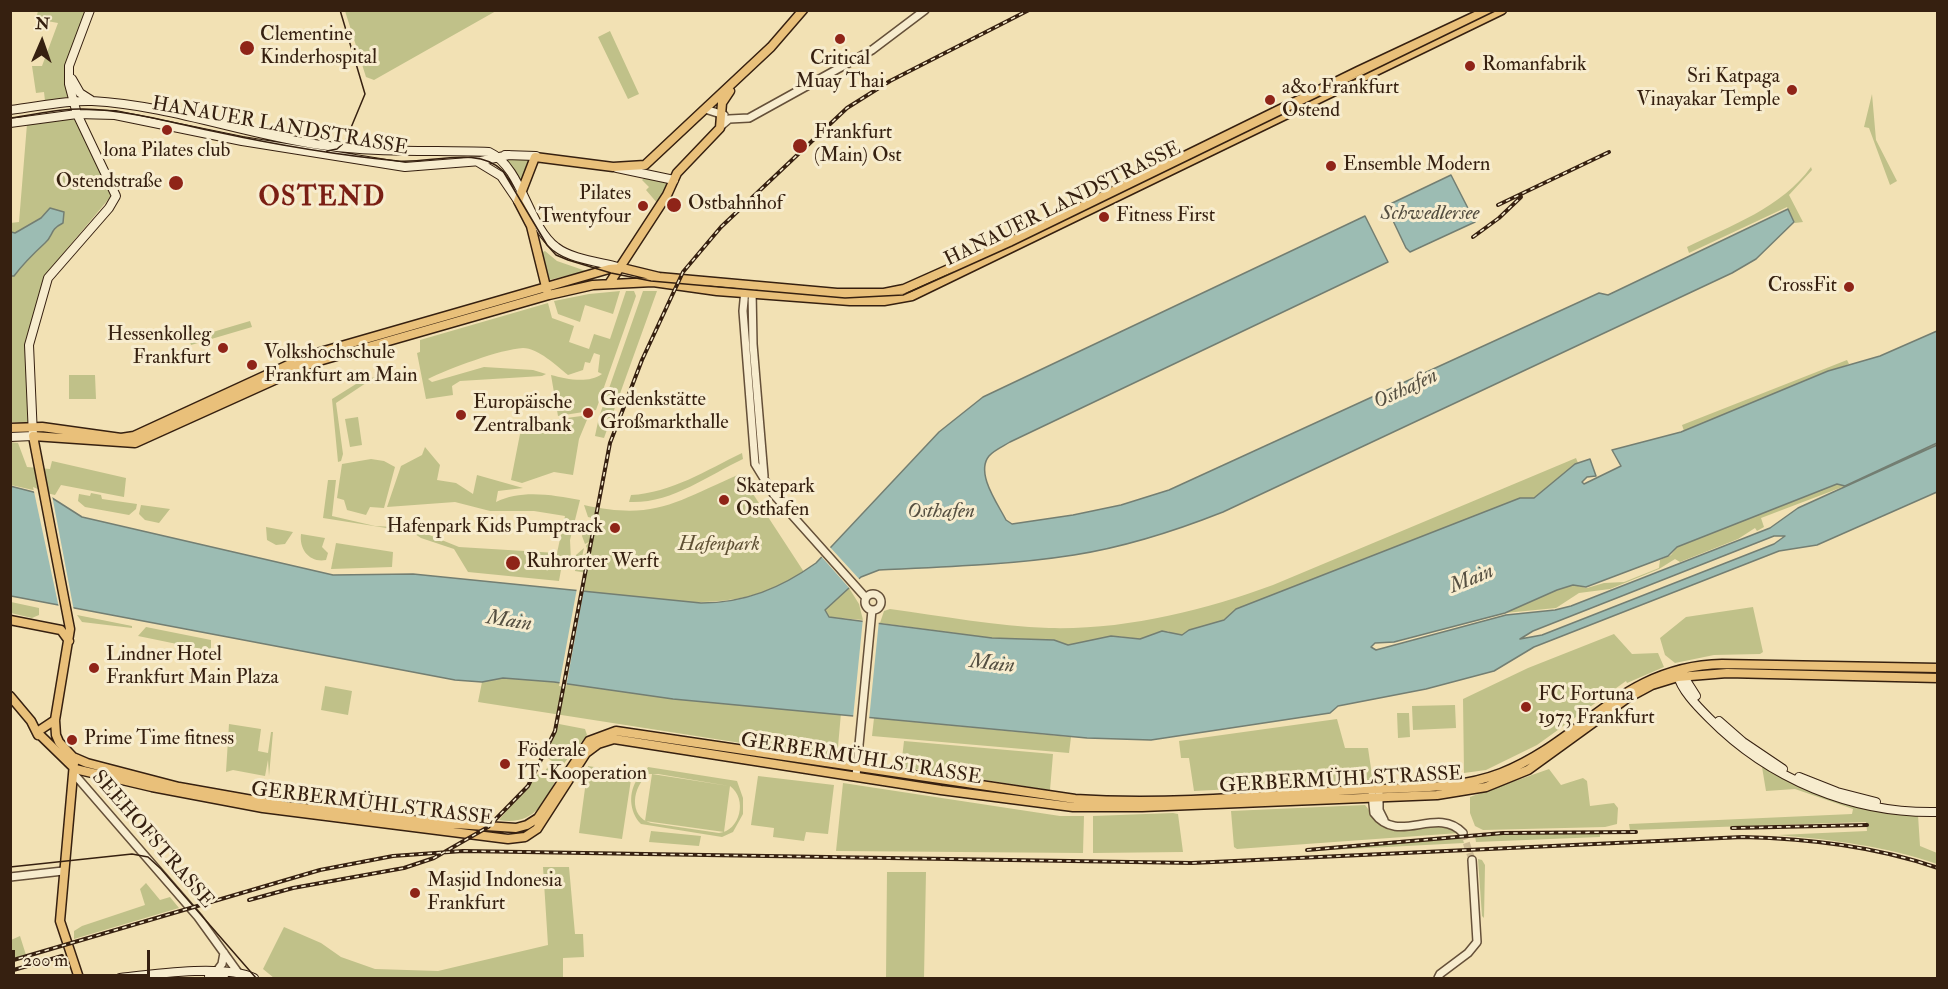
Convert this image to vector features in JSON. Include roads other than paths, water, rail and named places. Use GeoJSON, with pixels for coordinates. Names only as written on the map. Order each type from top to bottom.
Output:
{"type":"FeatureCollection","features":[{"type":"Feature","properties":{"kind":"main road"},"geometry":{"type":"LineString","coordinates":[[79,978],[60,921],[63,871],[75,772],[59,742],[55,720],[70,626],[33,432],[29,345],[49,276],[109,208],[116,196],[73,103],[69,68],[90,10]]}},
{"type":"Feature","properties":{"kind":"main road"},"geometry":{"type":"LineString","coordinates":[[616,168],[646,165],[771,47],[803,10]]}},
{"type":"Feature","properties":{"kind":"main road"},"geometry":{"type":"LineString","coordinates":[[609,284],[622,268],[654,213],[668,194],[680,168],[714,136],[722,125],[721,104],[725,97],[784,38],[808,10]]}},
{"type":"Feature","properties":{"kind":"main road","name":"HANAUER LANDSTRASSE"},"geometry":{"type":"LineString","coordinates":[[903,294],[1358,71],[1488,10]]}},
{"type":"Feature","properties":{"kind":"main road","name":"HANAUER LANDSTRASSE"},"geometry":{"type":"LineString","coordinates":[[547,291],[621,283],[655,282],[749,289],[903,294],[938,284],[1502,10]]}},
{"type":"Feature","properties":{"kind":"main road"},"geometry":{"type":"LineString","coordinates":[[69,68],[77,89],[95,102]]}},
{"type":"Feature","properties":{"kind":"main road","name":"HANAUER LANDSTRASSE"},"geometry":{"type":"LineString","coordinates":[[10,110],[95,102],[154,110],[324,146],[489,152],[499,157],[556,248],[659,277],[749,289]]}},
{"type":"Feature","properties":{"kind":"main road"},"geometry":{"type":"LineString","coordinates":[[59,116],[66,113],[73,103]]}},
{"type":"Feature","properties":{"kind":"main road","name":"HANAUER LANDSTRASSE"},"geometry":{"type":"LineString","coordinates":[[10,123],[77,114],[130,117],[218,137],[390,166],[425,167],[499,157]]}},
{"type":"Feature","properties":{"kind":"main road"},"geometry":{"type":"LineString","coordinates":[[479,161],[489,152],[536,156],[616,168],[674,180]]}},
{"type":"Feature","properties":{"kind":"main road"},"geometry":{"type":"LineString","coordinates":[[499,157],[509,155]]}},
{"type":"Feature","properties":{"kind":"main road"},"geometry":{"type":"LineString","coordinates":[[518,201],[520,191],[536,156]]}},
{"type":"Feature","properties":{"kind":"main road","name":"HANAUER LANDSTRASSE"},"geometry":{"type":"LineString","coordinates":[[479,161],[506,181],[518,201],[531,226],[547,291]]}},
{"type":"Feature","properties":{"kind":"main road","name":"HANAUER LANDSTRASSE"},"geometry":{"type":"LineString","coordinates":[[547,291],[604,270],[622,268]]}},
{"type":"Feature","properties":{"kind":"main road"},"geometry":{"type":"LineString","coordinates":[[938,284],[945,272],[958,274]]}},
{"type":"Feature","properties":{"kind":"main road"},"geometry":{"type":"LineString","coordinates":[[10,428],[33,432],[137,439],[307,364],[547,291]]}},
{"type":"Feature","properties":{"kind":"main road"},"geometry":{"type":"LineString","coordinates":[[10,437],[33,432]]}},
{"type":"Feature","properties":{"kind":"main road"},"geometry":{"type":"LineString","coordinates":[[10,620],[61,630],[69,642]]}},
{"type":"Feature","properties":{"kind":"main road"},"geometry":{"type":"LineString","coordinates":[[1680,674],[1718,664],[1938,668]]}},
{"type":"Feature","properties":{"kind":"main road"},"geometry":{"type":"LineString","coordinates":[[1680,674],[1938,678]]}},
{"type":"Feature","properties":{"kind":"main road"},"geometry":{"type":"LineString","coordinates":[[1680,674],[1697,698],[1723,725],[1743,742],[1784,769],[1817,785],[1859,798],[1938,810]]}},
{"type":"Feature","properties":{"kind":"main road","name":"GERBERMÜHLSTRASSE"},"geometry":{"type":"LineString","coordinates":[[75,772],[263,808],[508,839],[525,837],[537,829],[586,753],[605,741],[614,740],[1075,799],[1181,803],[1377,794],[1450,794],[1509,779],[1545,760],[1626,699],[1680,674]]}},
{"type":"Feature","properties":{"kind":"main road","name":"SEEHOFSTRASSE"},"geometry":{"type":"LineString","coordinates":[[10,696],[31,721],[37,732],[75,772]]}},
{"type":"Feature","properties":{"kind":"main road"},"geometry":{"type":"LineString","coordinates":[[37,732],[55,720]]}},
{"type":"Feature","properties":{"kind":"main road"},"geometry":{"type":"LineString","coordinates":[[31,721],[45,726]]}},
{"type":"Feature","properties":{"kind":"main road","name":"GERBERMÜHLSTRASSE"},"geometry":{"type":"LineString","coordinates":[[69,758],[179,787],[286,806],[441,823],[516,828],[527,825],[538,818],[589,741],[616,731],[856,772]]}},
{"type":"Feature","properties":{"kind":"main road","name":"SEEHOFSTRASSE"},"geometry":{"type":"LineString","coordinates":[[37,732],[69,758]]}},
{"type":"Feature","properties":{"kind":"main road"},"geometry":{"type":"LineString","coordinates":[[508,839],[517,833],[516,828]]}},
{"type":"Feature","properties":{"kind":"main road"},"geometry":{"type":"LineString","coordinates":[[120,978],[216,972],[254,978]]}},
{"type":"Feature","properties":{"kind":"main road"},"geometry":{"type":"LineString","coordinates":[[189,973],[224,978]]}},
{"type":"Feature","properties":{"kind":"street"},"geometry":{"type":"LineString","coordinates":[[722,125],[728,120],[749,118],[872,50],[925,10]]}},
{"type":"Feature","properties":{"kind":"street"},"geometry":{"type":"LineString","coordinates":[[704,111],[738,119]]}},
{"type":"Feature","properties":{"kind":"street"},"geometry":{"type":"LineString","coordinates":[[749,289],[754,459],[774,495],[858,588],[866,598],[866,606],[872,610]]}},
{"type":"Feature","properties":{"kind":"street"},"geometry":{"type":"LineString","coordinates":[[866,598],[872,594],[880,599],[879,606],[872,610]]}},
{"type":"Feature","properties":{"kind":"street"},"geometry":{"type":"LineString","coordinates":[[856,772],[872,610]]}},
{"type":"Feature","properties":{"kind":"street","name":"SEEHOFSTRASSE"},"geometry":{"type":"LineString","coordinates":[[75,772],[198,918],[240,976]]}},
{"type":"Feature","properties":{"kind":"street"},"geometry":{"type":"LineString","coordinates":[[1377,794],[1380,814],[1387,824],[1401,828],[1442,822],[1453,825],[1463,833]]}},
{"type":"Feature","properties":{"kind":"street"},"geometry":{"type":"LineString","coordinates":[[1438,978],[1440,974],[1473,949],[1477,942],[1472,860]]}},
{"type":"Feature","properties":{"kind":"street"},"geometry":{"type":"LineString","coordinates":[[10,877],[63,871]]}},
{"type":"Feature","properties":{"kind":"street"},"geometry":{"type":"LineString","coordinates":[[216,972],[222,964],[224,953]]}},
{"type":"Feature","properties":{"kind":"water","name":"Schwedlersee"},"geometry":{"type":"Polygon","coordinates":[[[1451,175],[1475,222],[1410,252],[1386,206],[1451,175]]]}},
{"type":"Feature","properties":{"kind":"water"},"geometry":{"type":"Polygon","coordinates":[[[50,208],[64,212],[63,223],[14,276],[11,276],[11,232],[15,233],[41,218],[50,208]]]}},
{"type":"Feature","properties":{"kind":"water"},"geometry":{"type":"Polygon","coordinates":[[[1788,209],[1794,222],[1756,259],[1732,273],[1223,512],[1150,538],[1074,555],[952,567],[879,570],[861,577],[825,610],[829,617],[992,638],[1054,640],[1068,645],[1111,636],[1140,639],[1162,631],[1182,635],[1189,630],[1224,620],[1236,609],[1520,498],[1534,498],[1575,464],[1590,459],[1596,476],[1587,477],[1582,482],[1584,484],[1621,466],[1612,450],[1681,432],[1828,371],[1880,356],[1937,331],[1937,443],[1845,486],[1837,484],[1677,547],[1668,556],[1586,587],[1573,585],[1505,613],[1394,642],[1375,643],[1371,647],[1376,650],[1506,615],[1571,606],[1770,528],[1798,508],[1937,445],[1937,492],[1817,545],[1779,551],[1534,647],[1494,671],[1426,689],[1338,706],[1330,713],[1151,740],[1087,738],[673,699],[554,682],[503,678],[482,682],[455,680],[11,596],[10,486],[49,496],[82,517],[333,575],[413,574],[701,603],[733,600],[776,587],[816,563],[939,432],[983,397],[1365,216],[1388,262],[1010,442],[991,454],[985,463],[986,480],[1006,520],[1012,524],[1073,515],[1121,505],[1169,490],[1599,293],[1608,295],[1788,209]],[[1774,536],[1533,631],[1520,639],[1542,635],[1774,544],[1785,536],[1774,536]]]}},
{"type":"Feature","properties":{"kind":"tunnel"},"geometry":{"type":"LineString","coordinates":[[1463,833],[1472,860]]}},
{"type":"Feature","properties":{"kind":"tram line"},"geometry":{"type":"LineString","coordinates":[[327,151],[337,149],[345,142],[365,94],[340,10]]}},
{"type":"Feature","properties":{"kind":"tram line"},"geometry":{"type":"LineString","coordinates":[[10,118],[65,110],[100,110],[352,156],[398,161],[453,157],[481,159],[493,163],[503,171],[547,245],[556,255],[568,260],[611,273],[651,281],[845,298],[903,295],[1012,246],[1497,10]]}},
{"type":"Feature","properties":{"kind":"tram line"},"geometry":{"type":"LineString","coordinates":[[10,867],[132,854],[148,857],[256,978]]}},
{"type":"Feature","properties":{"kind":"railway"},"geometry":{"type":"LineString","coordinates":[[249,900],[293,888],[404,868],[434,858],[488,827],[528,786],[555,731],[610,443],[642,360],[683,272],[721,227],[847,108],[890,81],[1029,10]]}},
{"type":"Feature","properties":{"kind":"railway"},"geometry":{"type":"LineString","coordinates":[[1498,205],[1609,152]]}},
{"type":"Feature","properties":{"kind":"railway"},"geometry":{"type":"LineString","coordinates":[[1473,237],[1499,218],[1521,197]]}},
{"type":"Feature","properties":{"kind":"railway"},"geometry":{"type":"LineString","coordinates":[[1732,828],[1867,825]]}},
{"type":"Feature","properties":{"kind":"railway"},"geometry":{"type":"LineString","coordinates":[[1307,850],[1503,833],[1636,832]]}},
{"type":"Feature","properties":{"kind":"railway"},"geometry":{"type":"LineString","coordinates":[[10,961],[320,870],[393,856],[463,851],[1192,863],[1743,837],[1842,845],[1890,854],[1938,868]]}},
{"type":"Feature","properties":{"kind":"railway"},"geometry":{"type":"LineString","coordinates":[[10,971],[62,956]]}},
{"type":"Feature","properties":{"kind":"place","name":"Critical Muay Thai"},"geometry":{"type":"Point","coordinates":[840,39]}},
{"type":"Feature","properties":{"kind":"place","name":"Clementine Kinderhospital"},"geometry":{"type":"Point","coordinates":[247,48]}},
{"type":"Feature","properties":{"kind":"place","name":"Romanfabrik"},"geometry":{"type":"Point","coordinates":[1470,66]}},
{"type":"Feature","properties":{"kind":"place","name":"Sri Katpaga Vinayakar Temple"},"geometry":{"type":"Point","coordinates":[1792,90]}},
{"type":"Feature","properties":{"kind":"place","name":"a&o Frankfurt Ostend"},"geometry":{"type":"Point","coordinates":[1270,100]}},
{"type":"Feature","properties":{"kind":"place","name":"lona Pilates club"},"geometry":{"type":"Point","coordinates":[167,130]}},
{"type":"Feature","properties":{"kind":"place","name":"Frankfurt (Main) Ost"},"geometry":{"type":"Point","coordinates":[800,146]}},
{"type":"Feature","properties":{"kind":"place","name":"Ensemble Modern"},"geometry":{"type":"Point","coordinates":[1331,166]}},
{"type":"Feature","properties":{"kind":"place","name":"Ostendstraße"},"geometry":{"type":"Point","coordinates":[176,183]}},
{"type":"Feature","properties":{"kind":"place","name":"Ostbahnhof"},"geometry":{"type":"Point","coordinates":[674,205]}},
{"type":"Feature","properties":{"kind":"place","name":"Pilates Twentyfour"},"geometry":{"type":"Point","coordinates":[643,206]}},
{"type":"Feature","properties":{"kind":"place","name":"Fitness First"},"geometry":{"type":"Point","coordinates":[1104,217]}},
{"type":"Feature","properties":{"kind":"place","name":"CrossFit"},"geometry":{"type":"Point","coordinates":[1849,287]}},
{"type":"Feature","properties":{"kind":"place","name":"Hessenkolleg Frankfurt"},"geometry":{"type":"Point","coordinates":[223,348]}},
{"type":"Feature","properties":{"kind":"place","name":"Volkshochschule Frankfurt am Main"},"geometry":{"type":"Point","coordinates":[252,365]}},
{"type":"Feature","properties":{"kind":"place","name":"Gedenkstätte Großmarkthalle"},"geometry":{"type":"Point","coordinates":[588,413]}},
{"type":"Feature","properties":{"kind":"place","name":"Europäische Zentralbank"},"geometry":{"type":"Point","coordinates":[461,415]}},
{"type":"Feature","properties":{"kind":"place","name":"Skatepark Osthafen"},"geometry":{"type":"Point","coordinates":[724,500]}},
{"type":"Feature","properties":{"kind":"place","name":"Hafenpark Kids Pumptrack"},"geometry":{"type":"Point","coordinates":[615,528]}},
{"type":"Feature","properties":{"kind":"place","name":"Ruhrorter Werft"},"geometry":{"type":"Point","coordinates":[513,563]}},
{"type":"Feature","properties":{"kind":"place","name":"Lindner Hotel Frankfurt Main Plaza"},"geometry":{"type":"Point","coordinates":[94,668]}},
{"type":"Feature","properties":{"kind":"place","name":"FC Fortuna 1973 Frankfurt"},"geometry":{"type":"Point","coordinates":[1526,707]}},
{"type":"Feature","properties":{"kind":"place","name":"Prime Time fitness"},"geometry":{"type":"Point","coordinates":[72,740]}},
{"type":"Feature","properties":{"kind":"place","name":"Föderale IT-Kooperation"},"geometry":{"type":"Point","coordinates":[505,764]}},
{"type":"Feature","properties":{"kind":"place","name":"Masjid Indonesia Frankfurt"},"geometry":{"type":"Point","coordinates":[415,893]}},
{"type":"Feature","properties":{"kind":"district","name":"OSTEND"},"geometry":{"type":"Point","coordinates":[322,199]}},
{"type":"Feature","properties":{"kind":"water label","name":"Osthafen"},"geometry":{"type":"Point","coordinates":[1406,390]}},
{"type":"Feature","properties":{"kind":"water label","name":"Osthafen"},"geometry":{"type":"Point","coordinates":[941,512]}},
{"type":"Feature","properties":{"kind":"water label","name":"Main"},"geometry":{"type":"Point","coordinates":[1472,580]}},
{"type":"Feature","properties":{"kind":"water label","name":"Main"},"geometry":{"type":"Point","coordinates":[509,622]}},
{"type":"Feature","properties":{"kind":"water label","name":"Main"},"geometry":{"type":"Point","coordinates":[992,665]}},
{"type":"Feature","properties":{"kind":"park label","name":"Hafenpark"},"geometry":{"type":"Point","coordinates":[719,546]}}]}
